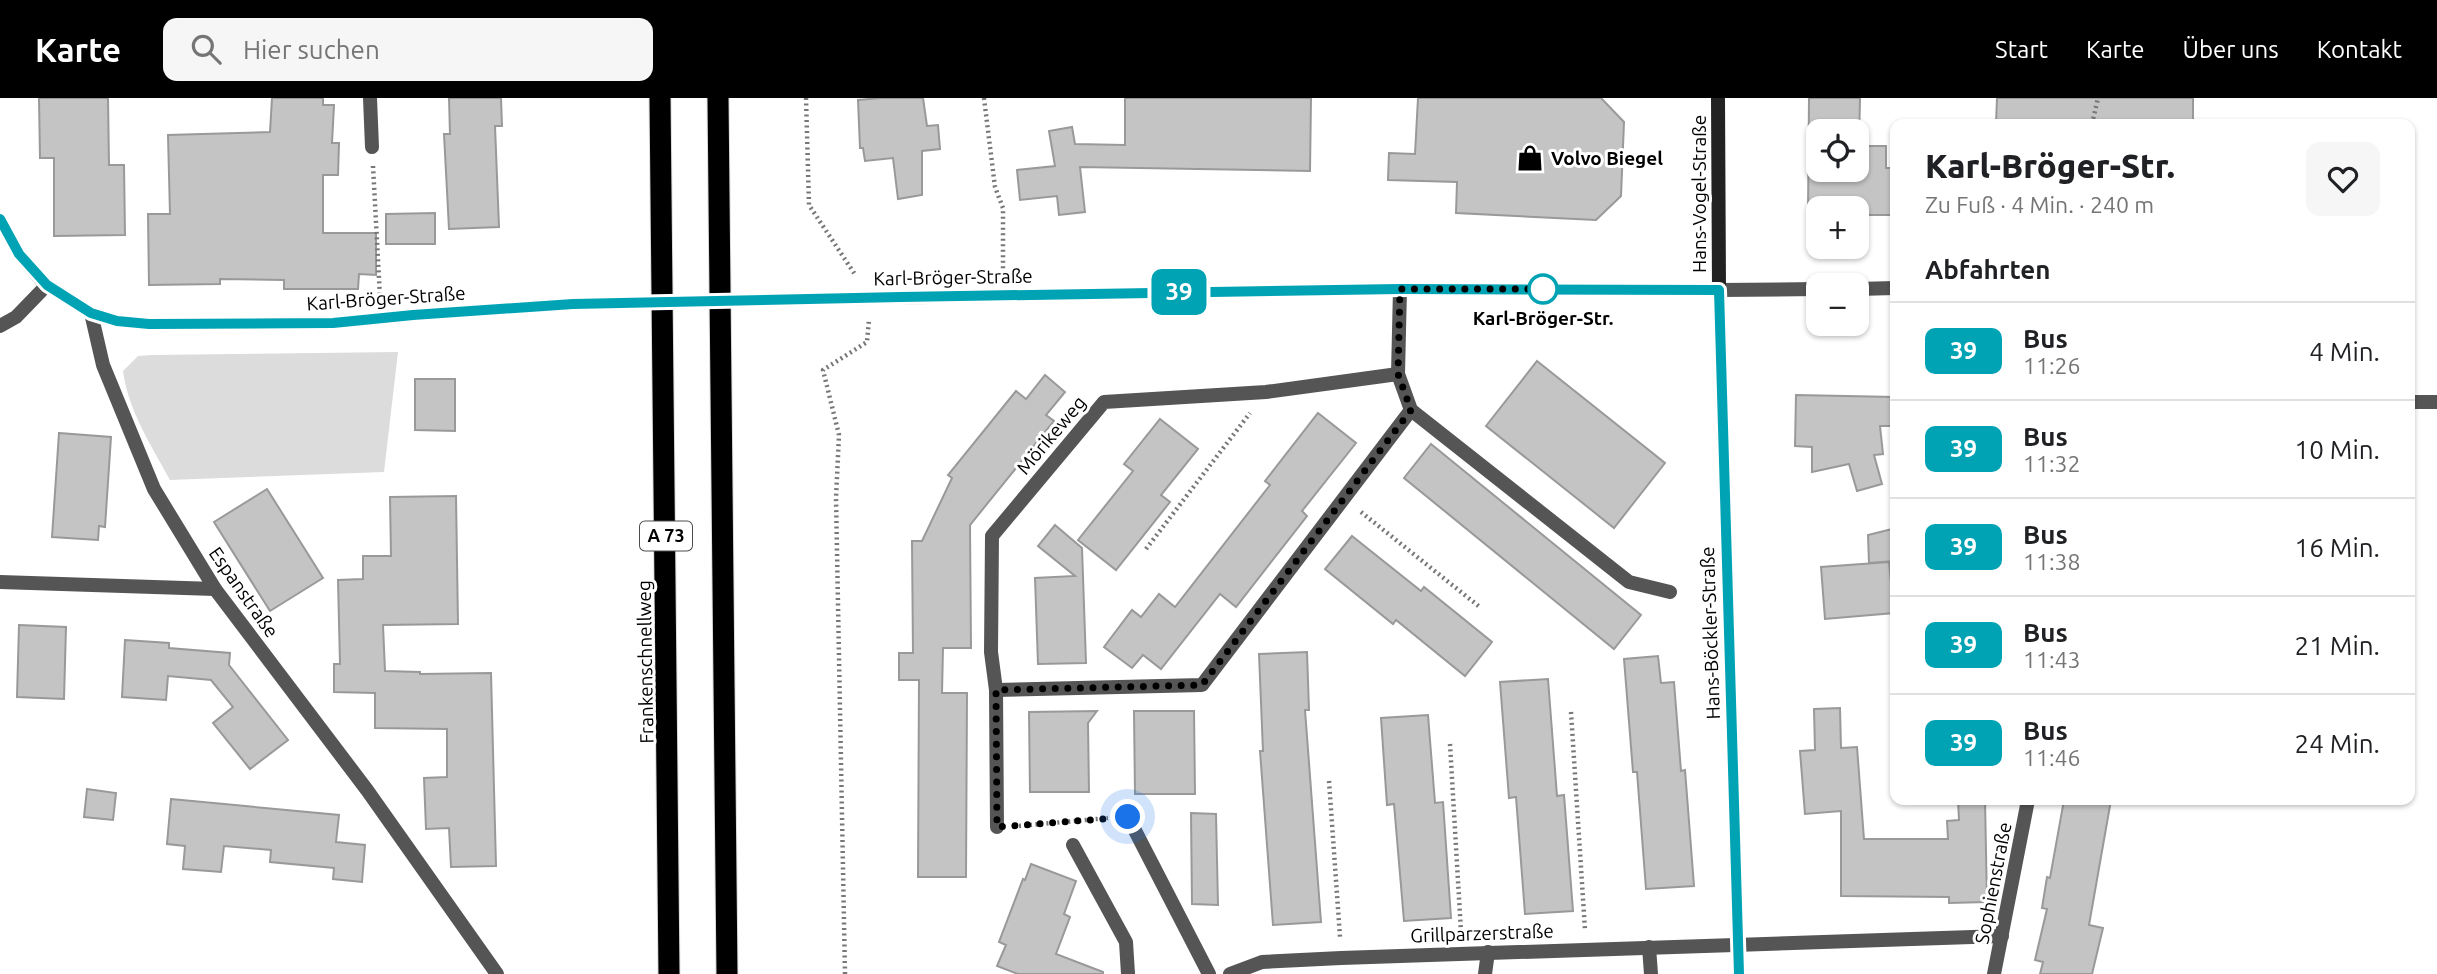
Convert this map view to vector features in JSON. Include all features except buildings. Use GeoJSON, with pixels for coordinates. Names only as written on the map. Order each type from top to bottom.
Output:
{"type":"FeatureCollection","features":[{"type":"Feature","properties":{"kind":"highway","name":"Frankenschnellweg"},"geometry":{"type":"LineString","coordinates":[[660,98],[669,974]]}},
{"type":"Feature","properties":{"kind":"highway"},"geometry":{"type":"LineString","coordinates":[[718,98],[727,974]]}},
{"type":"Feature","properties":{"kind":"street"},"geometry":{"type":"LineString","coordinates":[[370,98],[372,147]]}},
{"type":"Feature","properties":{"kind":"street","name":"Hans-Vogel-Straße"},"geometry":{"type":"LineString","coordinates":[[1718,98],[1719,290]]}},
{"type":"Feature","properties":{"kind":"street"},"geometry":{"type":"LineString","coordinates":[[0,219],[19,254],[47,285],[91,313]]}},
{"type":"Feature","properties":{"kind":"street"},"geometry":{"type":"LineString","coordinates":[[0,326],[16,317],[47,285]]}},
{"type":"Feature","properties":{"kind":"street"},"geometry":{"type":"LineString","coordinates":[[1869,289],[1890,288]]}},
{"type":"Feature","properties":{"kind":"street"},"geometry":{"type":"LineString","coordinates":[[1400,289],[1398,374],[1411,410],[1629,582],[1670,592]]}},
{"type":"Feature","properties":{"kind":"street","name":"Karl-Bröger-Straße"},"geometry":{"type":"LineString","coordinates":[[91,313],[117,321],[149,324],[333,323],[573,304],[1400,289],[1806,289]]}},
{"type":"Feature","properties":{"kind":"street","name":"Hans-Böckler-Straße"},"geometry":{"type":"LineString","coordinates":[[1719,290],[1739,974]]}},
{"type":"Feature","properties":{"kind":"street","name":"Espanstraße"},"geometry":{"type":"LineString","coordinates":[[91,313],[103,365],[154,489],[215,589],[367,790],[498,974]]}},
{"type":"Feature","properties":{"kind":"street","name":"Mörikeweg"},"geometry":{"type":"LineString","coordinates":[[997,827],[996,690],[991,652],[992,536],[1104,402],[1266,392],[1398,374]]}},
{"type":"Feature","properties":{"kind":"street"},"geometry":{"type":"LineString","coordinates":[[2415,402],[2437,402]]}},
{"type":"Feature","properties":{"kind":"street"},"geometry":{"type":"LineString","coordinates":[[996,690],[1202,685],[1411,410]]}},
{"type":"Feature","properties":{"kind":"street"},"geometry":{"type":"LineString","coordinates":[[0,582],[215,589]]}},
{"type":"Feature","properties":{"kind":"street","name":"Sophienstraße"},"geometry":{"type":"LineString","coordinates":[[1994,974],[2027,805]]}},
{"type":"Feature","properties":{"kind":"street"},"geometry":{"type":"LineString","coordinates":[[1128,817],[1209,974]]}},
{"type":"Feature","properties":{"kind":"street"},"geometry":{"type":"LineString","coordinates":[[1073,845],[1126,942],[1128,974]]}},
{"type":"Feature","properties":{"kind":"street","name":"Grillparzerstraße"},"geometry":{"type":"LineString","coordinates":[[1230,974],[1262,962],[1341,958],[2002,936]]}},
{"type":"Feature","properties":{"kind":"street"},"geometry":{"type":"LineString","coordinates":[[1650,947],[1651,974]]}},
{"type":"Feature","properties":{"kind":"street"},"geometry":{"type":"LineString","coordinates":[[1485,974],[1488,952]]}},
{"type":"Feature","properties":{"kind":"path"},"geometry":{"type":"LineString","coordinates":[[806,98],[809,205],[870,298],[867,342],[822,370],[839,435],[836,498],[845,974]]}},
{"type":"Feature","properties":{"kind":"path"},"geometry":{"type":"LineString","coordinates":[[984,98],[995,187],[1003,208],[1003,295]]}},
{"type":"Feature","properties":{"kind":"path"},"geometry":{"type":"LineString","coordinates":[[2093,119],[2098,98]]}},
{"type":"Feature","properties":{"kind":"path"},"geometry":{"type":"LineString","coordinates":[[372,147],[381,319]]}},
{"type":"Feature","properties":{"kind":"path"},"geometry":{"type":"LineString","coordinates":[[1146,549],[1266,392]]}},
{"type":"Feature","properties":{"kind":"path"},"geometry":{"type":"LineString","coordinates":[[1343,499],[1482,608]]}},
{"type":"Feature","properties":{"kind":"path"},"geometry":{"type":"LineString","coordinates":[[1571,712],[1586,949]]}},
{"type":"Feature","properties":{"kind":"path"},"geometry":{"type":"LineString","coordinates":[[1450,744],[1463,953]]}},
{"type":"Feature","properties":{"kind":"path"},"geometry":{"type":"LineString","coordinates":[[1329,781],[1341,958]]}},
{"type":"Feature","properties":{"kind":"path"},"geometry":{"type":"LineString","coordinates":[[997,827],[1128,817]]}},
{"type":"Feature","properties":{"kind":"shaded area"},"geometry":{"type":"Polygon","coordinates":[[[398,352],[384,472],[170,480],[135,413],[123,371],[138,356],[152,355],[398,352]]]}},
{"type":"Feature","properties":{"kind":"bus line","name":"39"},"geometry":{"type":"LineString","coordinates":[[0,219],[19,254],[47,285],[91,313],[117,321],[149,324],[333,323],[573,304],[1400,289],[1719,290],[1739,974]]}},
{"type":"Feature","properties":{"kind":"place","name":"Volvo Biegel"},"geometry":{"type":"Point","coordinates":[1530,158]}},
{"type":"Feature","properties":{"kind":"place","name":"Karl-Bröger-Str."},"geometry":{"type":"Point","coordinates":[1543,289]}},
{"type":"Feature","properties":{"kind":"route"},"geometry":{"type":"LineString","coordinates":[[1128,817],[997,827],[996,690],[1202,685],[1411,410],[1398,374],[1400,289],[1543,289]]}}]}
